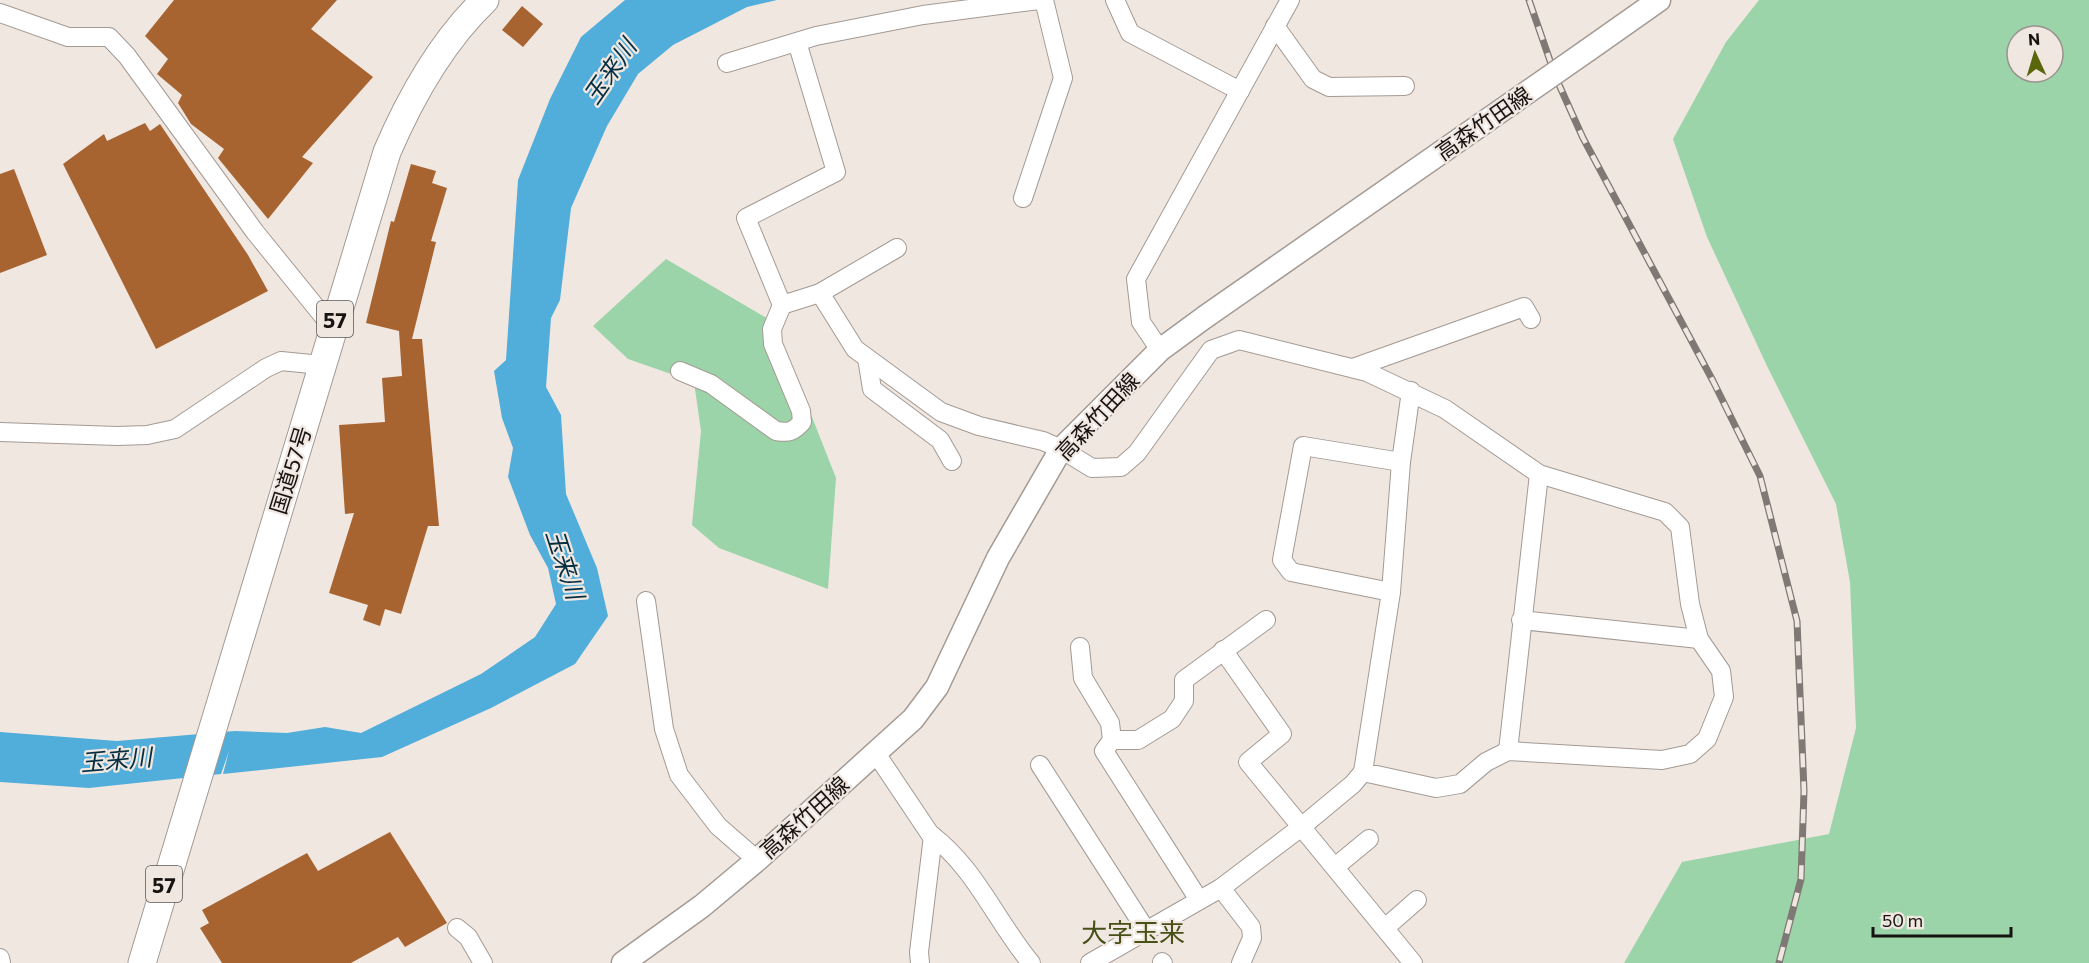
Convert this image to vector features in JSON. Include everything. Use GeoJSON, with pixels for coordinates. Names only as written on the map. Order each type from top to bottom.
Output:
{"type":"FeatureCollection","features":[{"type":"Feature","properties":{"kind":"highway","name":"国道57号"},"geometry":{"type":"LineString","coordinates":[[142,963],[332,327],[387,152],[403,114],[423,78],[452,38],[485,0]]}},
{"type":"Feature","properties":{"kind":"main road","name":"高森竹田線"},"geometry":{"type":"LineString","coordinates":[[623,963],[702,906],[757,860],[913,719],[937,687],[998,558],[1061,449],[1160,350],[1659,0]]}},
{"type":"Feature","properties":{"kind":"street"},"geometry":{"type":"LineString","coordinates":[[727,63],[797,42],[923,15],[1039,0]]}},
{"type":"Feature","properties":{"kind":"street"},"geometry":{"type":"LineString","coordinates":[[1023,198],[1063,78],[1044,0]]}},
{"type":"Feature","properties":{"kind":"street"},"geometry":{"type":"LineString","coordinates":[[1115,0],[1130,33],[1240,91]]}},
{"type":"Feature","properties":{"kind":"street"},"geometry":{"type":"LineString","coordinates":[[1160,350],[1141,322],[1136,279],[1290,0]]}},
{"type":"Feature","properties":{"kind":"street"},"geometry":{"type":"LineString","coordinates":[[0,13],[68,37],[109,38],[127,56],[255,232],[332,327]]}},
{"type":"Feature","properties":{"kind":"street"},"geometry":{"type":"LineString","coordinates":[[1275,26],[1313,79],[1329,87],[1405,86]]}},
{"type":"Feature","properties":{"kind":"street"},"geometry":{"type":"LineString","coordinates":[[680,370],[711,384],[776,431],[788,433],[801,422],[801,411],[773,344],[772,329],[782,305],[746,218],[836,172],[797,42]]}},
{"type":"Feature","properties":{"kind":"street"},"geometry":{"type":"LineString","coordinates":[[782,305],[820,293],[897,248]]}},
{"type":"Feature","properties":{"kind":"street"},"geometry":{"type":"LineString","coordinates":[[820,293],[855,349],[941,412],[979,426],[1043,441],[1092,468],[1121,467],[1137,453],[1211,350],[1221,344],[1239,340],[1353,368],[1411,391],[1445,409],[1539,474],[1665,512],[1680,527],[1690,604],[1699,639],[1721,671],[1724,697],[1707,739],[1690,754],[1662,760],[1508,751],[1486,762],[1460,784],[1436,788],[1363,771]]}},
{"type":"Feature","properties":{"kind":"street"},"geometry":{"type":"LineString","coordinates":[[1353,368],[1524,307],[1532,319]]}},
{"type":"Feature","properties":{"kind":"street"},"geometry":{"type":"LineString","coordinates":[[867,358],[872,389],[940,440],[952,461]]}},
{"type":"Feature","properties":{"kind":"street"},"geometry":{"type":"LineString","coordinates":[[0,432],[147,435],[175,429],[266,368],[281,361],[321,365]]}},
{"type":"Feature","properties":{"kind":"street"},"geometry":{"type":"LineString","coordinates":[[1090,963],[1221,888],[1300,828],[1353,783],[1363,771],[1391,592],[1401,462],[1411,391]]}},
{"type":"Feature","properties":{"kind":"street"},"geometry":{"type":"LineString","coordinates":[[1391,592],[1291,572],[1282,560],[1303,446],[1401,462]]}},
{"type":"Feature","properties":{"kind":"street"},"geometry":{"type":"LineString","coordinates":[[1508,751],[1539,474]]}},
{"type":"Feature","properties":{"kind":"street"},"geometry":{"type":"LineString","coordinates":[[646,600],[664,729],[679,775],[718,826],[757,860]]}},
{"type":"Feature","properties":{"kind":"street"},"geometry":{"type":"LineString","coordinates":[[1112,740],[1138,740],[1172,719],[1184,701],[1184,680],[1266,620]]}},
{"type":"Feature","properties":{"kind":"street"},"geometry":{"type":"LineString","coordinates":[[1521,620],[1699,639]]}},
{"type":"Feature","properties":{"kind":"street"},"geometry":{"type":"LineString","coordinates":[[1080,647],[1083,678],[1110,723],[1112,740],[1104,751],[1199,900]]}},
{"type":"Feature","properties":{"kind":"street"},"geometry":{"type":"LineString","coordinates":[[1223,650],[1282,734],[1248,762],[1413,963]]}},
{"type":"Feature","properties":{"kind":"street"},"geometry":{"type":"LineString","coordinates":[[875,752],[933,836],[943,843],[974,878],[1031,963]]}},
{"type":"Feature","properties":{"kind":"street"},"geometry":{"type":"LineString","coordinates":[[1040,765],[1146,930]]}},
{"type":"Feature","properties":{"kind":"street"},"geometry":{"type":"LineString","coordinates":[[920,963],[919,952],[927,869],[933,836]]}},
{"type":"Feature","properties":{"kind":"street"},"geometry":{"type":"LineString","coordinates":[[1335,867],[1370,839]]}},
{"type":"Feature","properties":{"kind":"street"},"geometry":{"type":"LineString","coordinates":[[1221,888],[1251,927],[1252,938],[1240,963]]}},
{"type":"Feature","properties":{"kind":"street"},"geometry":{"type":"LineString","coordinates":[[1384,928],[1417,900]]}},
{"type":"Feature","properties":{"kind":"street"},"geometry":{"type":"LineString","coordinates":[[457,928],[468,937],[483,963]]}},
{"type":"Feature","properties":{"kind":"street"},"geometry":{"type":"LineString","coordinates":[[0,958],[1,963]]}},
{"type":"Feature","properties":{"kind":"green space"},"geometry":{"type":"Polygon","coordinates":[[[1759,0],[2089,0],[2089,963],[1624,963],[1682,862],[1829,834],[1856,728],[1850,582],[1836,504],[1767,366],[1707,237],[1673,139],[1726,42],[1759,0]]]}},
{"type":"Feature","properties":{"kind":"green space"},"geometry":{"type":"Polygon","coordinates":[[[666,259],[775,323],[836,478],[828,589],[719,548],[692,525],[701,431],[694,382],[628,359],[593,326],[666,259]]]}},
{"type":"Feature","properties":{"kind":"water","name":"玉来川"},"geometry":{"type":"Polygon","coordinates":[[[625,0],[777,0],[747,7],[673,45],[638,74],[607,126],[571,208],[560,300],[551,318],[546,387],[561,415],[566,494],[597,568],[608,616],[575,664],[491,708],[382,757],[223,774],[229,751],[221,774],[89,788],[0,782],[0,732],[117,741],[235,731],[287,733],[325,727],[361,733],[481,674],[535,637],[556,604],[548,568],[530,535],[508,477],[513,448],[502,418],[494,371],[506,360],[518,180],[550,99],[581,37],[625,0]]]}},
{"type":"Feature","properties":{"kind":"building"},"geometry":{"type":"Polygon","coordinates":[[[174,0],[337,0],[311,29],[373,77],[302,157],[313,163],[268,219],[218,158],[224,149],[191,124],[178,103],[182,95],[157,74],[168,59],[145,36],[174,0]]]}},
{"type":"Feature","properties":{"kind":"building"},"geometry":{"type":"Polygon","coordinates":[[[522,6],[543,24],[523,47],[502,30],[522,6]]]}},
{"type":"Feature","properties":{"kind":"building"},"geometry":{"type":"Polygon","coordinates":[[[145,123],[150,131],[160,124],[248,255],[268,291],[156,349],[63,164],[104,134],[107,141],[145,123]]]}},
{"type":"Feature","properties":{"kind":"building"},"geometry":{"type":"Polygon","coordinates":[[[411,164],[436,171],[432,183],[447,188],[431,241],[436,242],[412,339],[422,339],[439,526],[428,526],[401,614],[385,609],[380,626],[363,620],[368,605],[329,593],[354,513],[345,514],[339,425],[385,422],[382,378],[402,376],[399,331],[366,323],[391,221],[394,222],[411,164]]]}},
{"type":"Feature","properties":{"kind":"building"},"geometry":{"type":"Polygon","coordinates":[[[14,169],[47,255],[0,273],[0,174],[14,169]]]}},
{"type":"Feature","properties":{"kind":"building"},"geometry":{"type":"Polygon","coordinates":[[[390,832],[447,923],[405,947],[398,937],[351,963],[222,963],[200,928],[209,923],[202,910],[307,853],[318,871],[390,832]]]}},
{"type":"Feature","properties":{"kind":"railway"},"geometry":{"type":"LineString","coordinates":[[1529,0],[1556,78],[1583,138],[1713,381],[1760,476],[1797,621],[1804,791],[1801,879],[1779,963]]}},
{"type":"Feature","properties":{"kind":"district","name":"大字玉来"},"geometry":{"type":"Point","coordinates":[1133,931]}}]}
